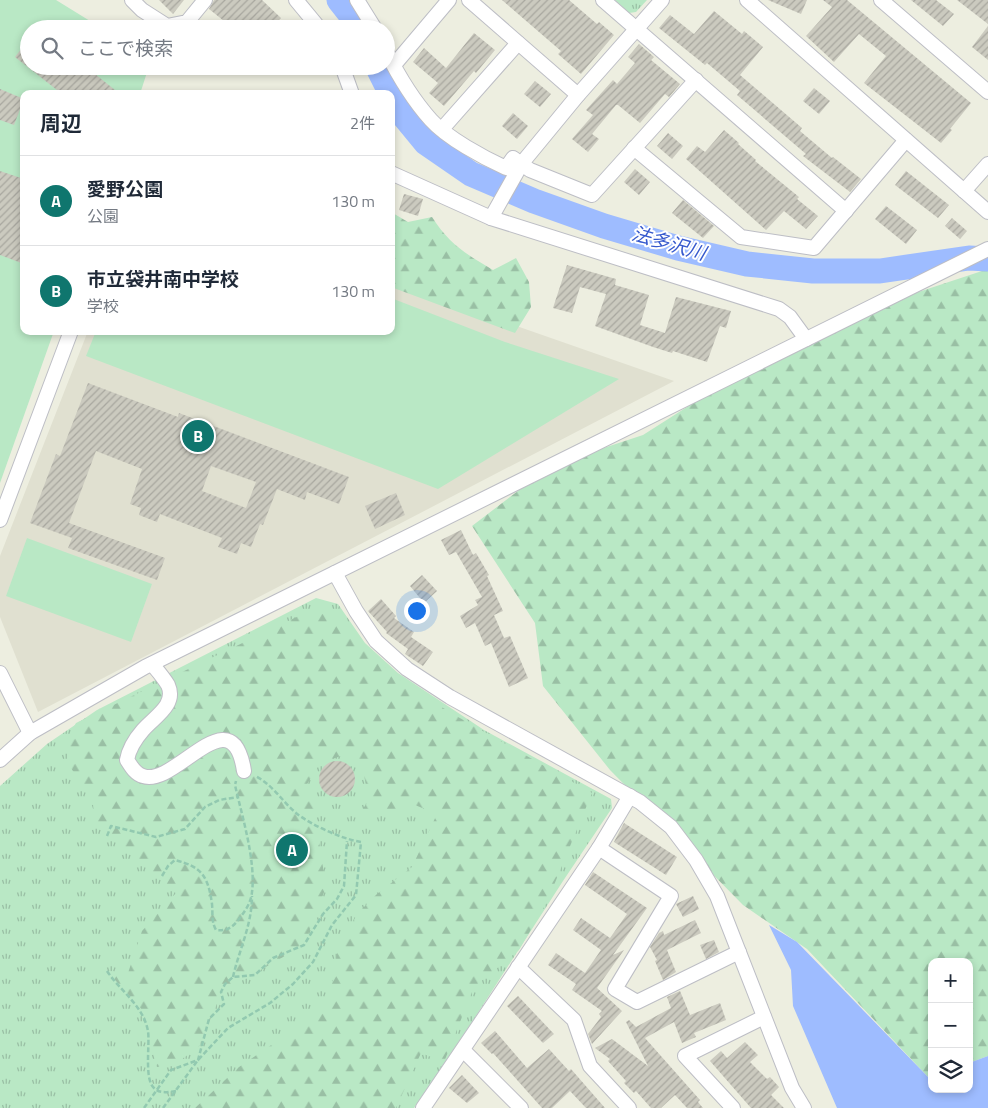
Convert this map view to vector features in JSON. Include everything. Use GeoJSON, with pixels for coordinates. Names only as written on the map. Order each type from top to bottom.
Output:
{"type":"FeatureCollection","features":[{"type":"Feature","properties":{"kind":"street"},"geometry":{"type":"LineString","coordinates":[[132,0],[142,10],[158,20]]}},
{"type":"Feature","properties":{"kind":"street"},"geometry":{"type":"LineString","coordinates":[[189,20],[205,0]]}},
{"type":"Feature","properties":{"kind":"street"},"geometry":{"type":"LineString","coordinates":[[296,0],[314,20]]}},
{"type":"Feature","properties":{"kind":"street"},"geometry":{"type":"LineString","coordinates":[[357,0],[369,20]]}},
{"type":"Feature","properties":{"kind":"street"},"geometry":{"type":"LineString","coordinates":[[395,64],[449,0]]}},
{"type":"Feature","properties":{"kind":"street"},"geometry":{"type":"LineString","coordinates":[[469,0],[578,95]]}},
{"type":"Feature","properties":{"kind":"street"},"geometry":{"type":"LineString","coordinates":[[604,0],[846,211]]}},
{"type":"Feature","properties":{"kind":"street"},"geometry":{"type":"LineString","coordinates":[[494,213],[522,163],[578,95],[662,0]]}},
{"type":"Feature","properties":{"kind":"street"},"geometry":{"type":"LineString","coordinates":[[747,0],[988,212]]}},
{"type":"Feature","properties":{"kind":"street"},"geometry":{"type":"LineString","coordinates":[[881,0],[988,92]]}},
{"type":"Feature","properties":{"kind":"street"},"geometry":{"type":"LineString","coordinates":[[442,129],[518,43]]}},
{"type":"Feature","properties":{"kind":"street"},"geometry":{"type":"LineString","coordinates":[[395,67],[409,92],[432,121],[485,158],[506,168],[513,158],[530,170],[592,195],[696,80]]}},
{"type":"Feature","properties":{"kind":"street"},"geometry":{"type":"LineString","coordinates":[[345,75],[351,90]]}},
{"type":"Feature","properties":{"kind":"street"},"geometry":{"type":"LineString","coordinates":[[634,148],[741,237],[814,248],[906,140]]}},
{"type":"Feature","properties":{"kind":"street"},"geometry":{"type":"LineString","coordinates":[[964,191],[988,164]]}},
{"type":"Feature","properties":{"kind":"street"},"geometry":{"type":"LineString","coordinates":[[395,175],[494,213],[780,309],[790,317],[806,339]]}},
{"type":"Feature","properties":{"kind":"street"},"geometry":{"type":"LineString","coordinates":[[0,760],[30,733],[152,664],[988,249]]}},
{"type":"Feature","properties":{"kind":"street"},"geometry":{"type":"LineString","coordinates":[[0,520],[69,335]]}},
{"type":"Feature","properties":{"kind":"street"},"geometry":{"type":"LineString","coordinates":[[335,573],[356,611],[376,640],[407,669],[450,697],[630,796],[671,827],[696,860],[717,896],[792,1088],[804,1108]]}},
{"type":"Feature","properties":{"kind":"street"},"geometry":{"type":"LineString","coordinates":[[152,664],[168,686],[169,698],[166,707],[144,730],[128,753],[127,760],[133,769],[142,776],[153,778],[214,741],[224,740],[239,750],[244,771]]}},
{"type":"Feature","properties":{"kind":"street"},"geometry":{"type":"LineString","coordinates":[[0,673],[30,733]]}},
{"type":"Feature","properties":{"kind":"street"},"geometry":{"type":"LineString","coordinates":[[422,1108],[600,848],[630,796]]}},
{"type":"Feature","properties":{"kind":"street"},"geometry":{"type":"LineString","coordinates":[[600,848],[671,896],[615,989],[637,1002],[739,952]]}},
{"type":"Feature","properties":{"kind":"street"},"geometry":{"type":"LineString","coordinates":[[518,966],[574,1020],[590,1066],[629,1108]]}},
{"type":"Feature","properties":{"kind":"street"},"geometry":{"type":"LineString","coordinates":[[733,1108],[685,1056],[764,1017]]}},
{"type":"Feature","properties":{"kind":"street"},"geometry":{"type":"LineString","coordinates":[[463,1050],[521,1108]]}},
{"type":"Feature","properties":{"kind":"path"},"geometry":{"type":"LineString","coordinates":[[163,1108],[198,1060],[228,1028],[270,1003],[293,984],[312,962],[332,925],[356,895],[360,842],[347,840],[298,814],[268,784],[244,771],[237,776],[235,785],[251,862],[252,909],[250,922],[232,977],[225,984],[222,992],[224,1004],[209,1019],[198,1060]]}},
{"type":"Feature","properties":{"kind":"path"},"geometry":{"type":"LineString","coordinates":[[107,836],[111,826],[156,837],[177,832],[185,829],[205,807],[219,800],[238,797]]}},
{"type":"Feature","properties":{"kind":"path"},"geometry":{"type":"LineString","coordinates":[[232,977],[255,975],[273,958],[304,945],[323,914],[337,899],[344,886],[347,840]]}},
{"type":"Feature","properties":{"kind":"path"},"geometry":{"type":"LineString","coordinates":[[162,876],[168,866],[175,860],[188,863],[200,870],[207,881],[212,904],[212,923],[216,930],[226,931],[234,926],[248,908],[252,892]]}},
{"type":"Feature","properties":{"kind":"path"},"geometry":{"type":"LineString","coordinates":[[107,971],[141,1012],[148,1031],[149,1078],[152,1087],[162,1092],[176,1091]]}},
{"type":"Feature","properties":{"kind":"path"},"geometry":{"type":"LineString","coordinates":[[144,1108],[171,1070],[198,1060]]}},
{"type":"Feature","properties":{"kind":"shaded area"},"geometry":{"type":"Polygon","coordinates":[[[395,283],[674,381],[38,712],[0,617],[0,556],[86,335],[395,335],[395,283]]]}},
{"type":"Feature","properties":{"kind":"green space"},"geometry":{"type":"Polygon","coordinates":[[[0,0],[56,0],[88,20],[20,20],[20,75],[146,75],[141,90],[20,90],[20,335],[53,335],[0,483],[0,0]]]}},
{"type":"Feature","properties":{"kind":"green space"},"geometry":{"type":"Polygon","coordinates":[[[615,0],[647,0],[636,12],[629,13],[615,0]]]}},
{"type":"Feature","properties":{"kind":"green space"},"geometry":{"type":"Polygon","coordinates":[[[395,214],[408,222],[432,217],[459,248],[493,270],[516,258],[529,282],[531,307],[515,333],[395,288],[395,214]]]}},
{"type":"Feature","properties":{"kind":"green space"},"geometry":{"type":"Polygon","coordinates":[[[988,270],[988,1056],[973,1062],[973,958],[928,958],[928,1077],[807,949],[743,905],[610,770],[543,686],[535,623],[472,526],[552,465],[643,435],[753,365],[867,309],[988,270]]]}},
{"type":"Feature","properties":{"kind":"green space"},"geometry":{"type":"Polygon","coordinates":[[[395,300],[505,342],[619,379],[438,489],[86,356],[94,335],[395,335],[395,300]]]}},
{"type":"Feature","properties":{"kind":"green space"},"geometry":{"type":"Polygon","coordinates":[[[27,538],[152,584],[131,642],[6,596],[27,538]]]}},
{"type":"Feature","properties":{"kind":"green space"},"geometry":{"type":"Polygon","coordinates":[[[316,598],[338,604],[365,643],[398,673],[484,730],[611,799],[612,808],[414,1108],[0,1108],[0,786],[47,744],[97,710],[316,598]]]}},
{"type":"Feature","properties":{"kind":"green space"},"geometry":{"type":"Polygon","coordinates":[[[311,610],[346,622],[365,649],[399,679],[451,713],[592,793],[547,902],[519,950],[474,987],[444,1062],[421,1053],[396,1108],[195,1108],[239,1067],[323,1010],[331,989],[337,954],[357,914],[377,894],[412,867],[437,814],[415,805],[396,812],[368,809],[354,821],[370,799],[360,761],[350,753],[320,763],[306,786],[313,802],[326,887],[304,945],[222,992],[198,1048],[176,1063],[157,1067],[144,1012],[107,971],[128,973],[142,931],[176,893],[105,831],[94,827],[93,799],[68,764],[68,737],[76,723],[311,610]]]}},
{"type":"Feature","properties":{"kind":"water"},"geometry":{"type":"Polygon","coordinates":[[[769,925],[797,942],[928,1077],[928,1093],[973,1093],[973,1062],[988,1056],[988,1108],[837,1108],[793,1006],[791,970],[769,925]]]}},
{"type":"Feature","properties":{"kind":"building"},"geometry":{"type":"Polygon","coordinates":[[[159,0],[184,0],[173,14],[159,0]]]}},
{"type":"Feature","properties":{"kind":"building"},"geometry":{"type":"Polygon","coordinates":[[[214,0],[262,0],[281,18],[279,20],[223,20],[209,9],[214,0]]]}},
{"type":"Feature","properties":{"kind":"building"},"geometry":{"type":"Polygon","coordinates":[[[502,0],[569,0],[597,24],[599,22],[614,35],[581,74],[558,54],[561,51],[502,0]]]}},
{"type":"Feature","properties":{"kind":"building"},"geometry":{"type":"Polygon","coordinates":[[[768,0],[807,0],[801,14],[768,0]]]}},
{"type":"Feature","properties":{"kind":"building"},"geometry":{"type":"Polygon","coordinates":[[[823,0],[847,0],[971,103],[941,143],[864,83],[886,56],[859,34],[834,62],[806,36],[832,7],[823,0]]]}},
{"type":"Feature","properties":{"kind":"building"},"geometry":{"type":"Polygon","coordinates":[[[911,0],[936,0],[954,14],[943,26],[911,0]]]}},
{"type":"Feature","properties":{"kind":"building"},"geometry":{"type":"Polygon","coordinates":[[[957,0],[988,0],[988,24],[957,0]]]}},
{"type":"Feature","properties":{"kind":"building"},"geometry":{"type":"Polygon","coordinates":[[[714,11],[742,34],[744,31],[763,47],[740,75],[802,128],[800,131],[861,179],[850,192],[803,156],[806,154],[737,95],[740,91],[707,63],[705,65],[659,28],[670,15],[694,34],[714,11]]]}},
{"type":"Feature","properties":{"kind":"building"},"geometry":{"type":"Polygon","coordinates":[[[988,26],[988,60],[972,47],[988,26]]]}},
{"type":"Feature","properties":{"kind":"building"},"geometry":{"type":"Polygon","coordinates":[[[474,33],[495,50],[444,106],[429,93],[438,83],[413,62],[424,48],[446,68],[474,33]]]}},
{"type":"Feature","properties":{"kind":"building"},"geometry":{"type":"Polygon","coordinates":[[[639,44],[654,57],[651,60],[680,84],[669,97],[665,94],[640,123],[616,105],[592,134],[599,139],[588,152],[572,139],[593,115],[586,110],[613,80],[617,84],[635,63],[628,57],[639,44]]]}},
{"type":"Feature","properties":{"kind":"building"},"geometry":{"type":"Polygon","coordinates":[[[20,51],[20,61],[15,57],[20,51]]]}},
{"type":"Feature","properties":{"kind":"building"},"geometry":{"type":"Polygon","coordinates":[[[38,75],[96,75],[115,90],[57,90],[38,75]]]}},
{"type":"Feature","properties":{"kind":"building"},"geometry":{"type":"Polygon","coordinates":[[[535,81],[551,94],[540,107],[524,94],[535,81]]]}},
{"type":"Feature","properties":{"kind":"building"},"geometry":{"type":"Polygon","coordinates":[[[814,88],[830,101],[819,114],[803,101],[814,88]]]}},
{"type":"Feature","properties":{"kind":"building"},"geometry":{"type":"Polygon","coordinates":[[[0,89],[20,97],[20,109],[14,125],[0,120],[0,89]]]}},
{"type":"Feature","properties":{"kind":"building"},"geometry":{"type":"Polygon","coordinates":[[[513,113],[528,126],[517,139],[502,126],[513,113]]]}},
{"type":"Feature","properties":{"kind":"building"},"geometry":{"type":"Polygon","coordinates":[[[724,130],[755,161],[799,197],[797,199],[818,216],[806,229],[784,211],[766,230],[686,159],[697,146],[705,152],[724,130]]]}},
{"type":"Feature","properties":{"kind":"building"},"geometry":{"type":"Polygon","coordinates":[[[668,133],[683,146],[672,159],[657,146],[668,133]]]}},
{"type":"Feature","properties":{"kind":"building"},"geometry":{"type":"Polygon","coordinates":[[[635,169],[650,182],[639,195],[624,182],[635,169]]]}},
{"type":"Feature","properties":{"kind":"building"},"geometry":{"type":"Polygon","coordinates":[[[0,171],[20,178],[20,262],[0,255],[0,171]]]}},
{"type":"Feature","properties":{"kind":"building"},"geometry":{"type":"Polygon","coordinates":[[[906,171],[949,205],[938,218],[895,185],[906,171]]]}},
{"type":"Feature","properties":{"kind":"building"},"geometry":{"type":"Polygon","coordinates":[[[404,194],[423,199],[418,216],[399,210],[404,194]]]}},
{"type":"Feature","properties":{"kind":"building"},"geometry":{"type":"Polygon","coordinates":[[[683,200],[714,226],[703,238],[672,213],[683,200]]]}},
{"type":"Feature","properties":{"kind":"building"},"geometry":{"type":"Polygon","coordinates":[[[886,206],[917,230],[906,244],[875,219],[886,206]]]}},
{"type":"Feature","properties":{"kind":"building"},"geometry":{"type":"Polygon","coordinates":[[[952,218],[967,231],[960,239],[945,226],[952,218]]]}},
{"type":"Feature","properties":{"kind":"building"},"geometry":{"type":"Polygon","coordinates":[[[567,265],[616,279],[615,285],[649,295],[640,325],[665,333],[676,297],[731,311],[726,328],[720,326],[707,362],[653,347],[595,326],[606,294],[580,287],[572,313],[553,308],[567,265]]]}},
{"type":"Feature","properties":{"kind":"building"},"geometry":{"type":"Polygon","coordinates":[[[88,383],[178,417],[179,413],[349,477],[339,504],[307,492],[305,500],[277,489],[263,525],[260,524],[251,547],[241,543],[237,554],[218,547],[222,538],[160,514],[157,522],[139,515],[141,508],[130,504],[142,469],[96,451],[69,523],[165,558],[157,580],[68,548],[72,538],[30,523],[56,454],[60,456],[88,383]],[[211,466],[202,491],[246,508],[256,482],[211,466]]]}},
{"type":"Feature","properties":{"kind":"building"},"geometry":{"type":"Polygon","coordinates":[[[396,493],[405,515],[375,529],[365,506],[396,493]]]}},
{"type":"Feature","properties":{"kind":"building"},"geometry":{"type":"Polygon","coordinates":[[[461,530],[473,555],[476,553],[489,575],[487,576],[503,611],[494,615],[504,638],[510,636],[528,678],[509,687],[491,643],[485,646],[475,623],[466,628],[460,616],[478,605],[475,600],[482,597],[456,552],[449,555],[441,540],[461,530]]]}},
{"type":"Feature","properties":{"kind":"building"},"geometry":{"type":"Polygon","coordinates":[[[422,575],[437,591],[424,603],[410,586],[422,575]]]}},
{"type":"Feature","properties":{"kind":"building"},"geometry":{"type":"Polygon","coordinates":[[[381,599],[396,616],[394,618],[414,632],[411,637],[433,652],[423,666],[405,654],[408,649],[386,633],[368,611],[381,599]]]}},
{"type":"Feature","properties":{"kind":"building"},"geometry":{"type":"Polygon","coordinates":[[[337,761],[350,766],[355,779],[350,792],[337,797],[324,792],[319,779],[324,766],[337,761]]]}},
{"type":"Feature","properties":{"kind":"building"},"geometry":{"type":"Polygon","coordinates":[[[624,823],[677,857],[666,875],[614,842],[624,823]]]}},
{"type":"Feature","properties":{"kind":"building"},"geometry":{"type":"Polygon","coordinates":[[[593,872],[647,908],[613,955],[624,950],[597,988],[622,1011],[592,1044],[588,1034],[601,1017],[599,1014],[602,1011],[572,990],[576,984],[548,965],[556,953],[585,973],[601,950],[573,930],[581,918],[610,938],[627,914],[585,885],[593,872]]]}},
{"type":"Feature","properties":{"kind":"building"},"geometry":{"type":"Polygon","coordinates":[[[693,896],[699,909],[683,917],[676,904],[693,896]]]}},
{"type":"Feature","properties":{"kind":"building"},"geometry":{"type":"Polygon","coordinates":[[[695,920],[701,933],[667,950],[676,972],[663,980],[655,961],[657,960],[650,947],[659,933],[663,931],[664,935],[695,920]]]}},
{"type":"Feature","properties":{"kind":"building"},"geometry":{"type":"Polygon","coordinates":[[[714,940],[719,952],[706,959],[700,945],[714,940]]]}},
{"type":"Feature","properties":{"kind":"building"},"geometry":{"type":"Polygon","coordinates":[[[680,991],[690,1015],[720,1003],[726,1020],[694,1033],[696,1037],[682,1043],[674,1022],[645,1038],[700,1100],[698,1102],[703,1108],[687,1108],[675,1095],[661,1108],[651,1108],[636,1091],[634,1093],[624,1083],[626,1081],[608,1061],[610,1059],[595,1048],[612,1039],[648,1066],[626,1022],[629,1020],[636,1027],[671,1008],[667,997],[680,991]]]}},
{"type":"Feature","properties":{"kind":"building"},"geometry":{"type":"Polygon","coordinates":[[[518,996],[554,1034],[543,1043],[507,1006],[518,996]]]}},
{"type":"Feature","properties":{"kind":"building"},"geometry":{"type":"Polygon","coordinates":[[[495,1031],[527,1068],[549,1049],[569,1071],[571,1069],[605,1108],[586,1108],[570,1091],[552,1108],[542,1108],[493,1053],[481,1043],[495,1031]]]}},
{"type":"Feature","properties":{"kind":"building"},"geometry":{"type":"Polygon","coordinates":[[[745,1042],[758,1055],[750,1062],[767,1079],[770,1077],[779,1087],[771,1095],[784,1108],[751,1108],[710,1061],[721,1051],[727,1058],[745,1042]]]}},
{"type":"Feature","properties":{"kind":"building"},"geometry":{"type":"Polygon","coordinates":[[[462,1075],[479,1093],[467,1103],[449,1088],[462,1075]]]}},
{"type":"Feature","properties":{"kind":"waterway","name":"法多沢川"},"geometry":{"type":"LineString","coordinates":[[339,0],[354,20]]}},
{"type":"Feature","properties":{"kind":"waterway","name":"法多沢川"},"geometry":{"type":"LineString","coordinates":[[382,75],[389,90]]}},
{"type":"Feature","properties":{"kind":"waterway","name":"法多沢川"},"geometry":{"type":"LineString","coordinates":[[395,103],[426,143],[471,174],[534,201],[604,226],[678,248],[747,264],[813,271],[880,271],[969,258],[988,259]]}},
{"type":"Feature","properties":{"kind":"place","name":"市立袋井南中学校"},"geometry":{"type":"Point","coordinates":[198,436]}},
{"type":"Feature","properties":{"kind":"place","name":"愛野公園"},"geometry":{"type":"Point","coordinates":[292,850]}}]}
